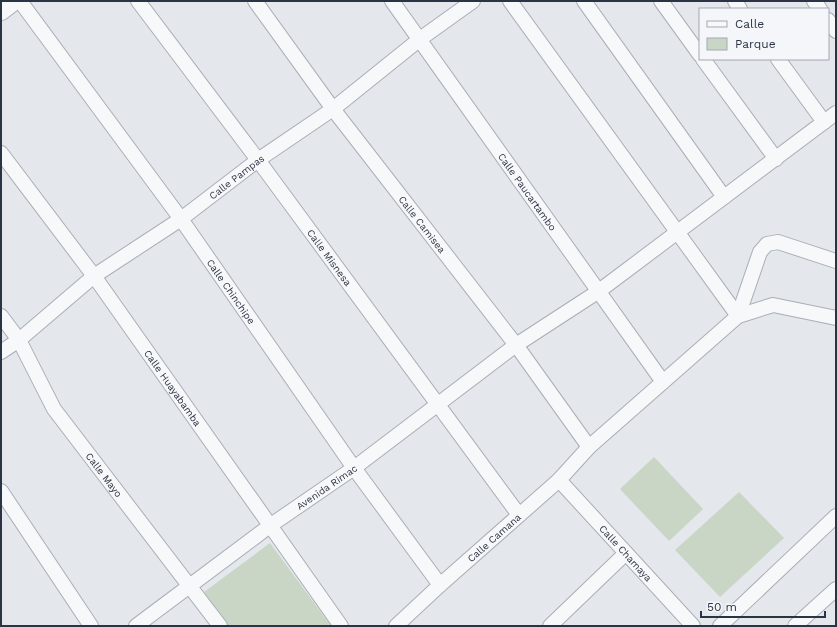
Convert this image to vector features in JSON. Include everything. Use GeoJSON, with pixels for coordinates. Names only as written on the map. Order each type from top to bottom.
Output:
{"type":"FeatureCollection","features":[{"type":"Feature","properties":{"kind":"street"},"geometry":{"type":"LineString","coordinates":[[1,11],[14,1]]}},
{"type":"Feature","properties":{"kind":"street","name":"Calle Chinchipe"},"geometry":{"type":"LineString","coordinates":[[20,1],[181,219],[354,468],[440,585]]}},
{"type":"Feature","properties":{"kind":"street","name":"Calle Misnesa"},"geometry":{"type":"LineString","coordinates":[[138,1],[258,160],[519,515]]}},
{"type":"Feature","properties":{"kind":"street","name":"Calle Camisea"},"geometry":{"type":"LineString","coordinates":[[255,1],[333,109],[516,345],[589,447]]}},
{"type":"Feature","properties":{"kind":"street","name":"Calle Paucartambo"},"geometry":{"type":"LineString","coordinates":[[392,1],[663,382]]}},
{"type":"Feature","properties":{"kind":"street","name":"Calle Pampas"},"geometry":{"type":"LineString","coordinates":[[1,352],[19,340],[94,276],[181,219],[258,160],[333,109],[420,39],[473,1]]}},
{"type":"Feature","properties":{"kind":"street"},"geometry":{"type":"LineString","coordinates":[[510,1],[738,316]]}},
{"type":"Feature","properties":{"kind":"street"},"geometry":{"type":"LineString","coordinates":[[584,1],[724,197]]}},
{"type":"Feature","properties":{"kind":"street"},"geometry":{"type":"LineString","coordinates":[[661,1],[699,54]]}},
{"type":"Feature","properties":{"kind":"street"},"geometry":{"type":"LineString","coordinates":[[829,21],[836,31]]}},
{"type":"Feature","properties":{"kind":"street"},"geometry":{"type":"LineString","coordinates":[[704,60],[776,159]]}},
{"type":"Feature","properties":{"kind":"street"},"geometry":{"type":"LineString","coordinates":[[779,60],[824,122]]}},
{"type":"Feature","properties":{"kind":"street","name":"Avenida Rimac"},"geometry":{"type":"LineString","coordinates":[[136,626],[271,525],[354,468],[516,345],[599,291],[836,113]]}},
{"type":"Feature","properties":{"kind":"street","name":"Calle Huayabamba"},"geometry":{"type":"LineString","coordinates":[[1,153],[94,276],[271,525],[340,626]]}},
{"type":"Feature","properties":{"kind":"street"},"geometry":{"type":"LineString","coordinates":[[738,316],[760,252],[767,244],[778,242],[836,261]]}},
{"type":"Feature","properties":{"kind":"street"},"geometry":{"type":"LineString","coordinates":[[738,316],[773,304],[836,318]]}},
{"type":"Feature","properties":{"kind":"street","name":"Calle Mayo"},"geometry":{"type":"LineString","coordinates":[[1,316],[19,340],[54,409],[220,626]]}},
{"type":"Feature","properties":{"kind":"street","name":"Calle Camana"},"geometry":{"type":"LineString","coordinates":[[396,626],[559,480],[589,447],[738,316]]}},
{"type":"Feature","properties":{"kind":"street","name":"Calle Chamaya"},"geometry":{"type":"LineString","coordinates":[[559,480],[693,626]]}},
{"type":"Feature","properties":{"kind":"street"},"geometry":{"type":"LineString","coordinates":[[1,491],[91,626]]}},
{"type":"Feature","properties":{"kind":"street"},"geometry":{"type":"LineString","coordinates":[[720,626],[836,516]]}},
{"type":"Feature","properties":{"kind":"street"},"geometry":{"type":"LineString","coordinates":[[550,626],[626,553]]}},
{"type":"Feature","properties":{"kind":"street"},"geometry":{"type":"LineString","coordinates":[[795,626],[836,589]]}},
{"type":"Feature","properties":{"kind":"green space"},"geometry":{"type":"Polygon","coordinates":[[[654,457],[703,509],[669,541],[620,489],[654,457]]]}},
{"type":"Feature","properties":{"kind":"green space"},"geometry":{"type":"Polygon","coordinates":[[[739,492],[784,538],[720,597],[675,550],[739,492]]]}},
{"type":"Feature","properties":{"kind":"green space"},"geometry":{"type":"Polygon","coordinates":[[[270,543],[331,626],[228,626],[204,592],[270,543]]]}}]}
